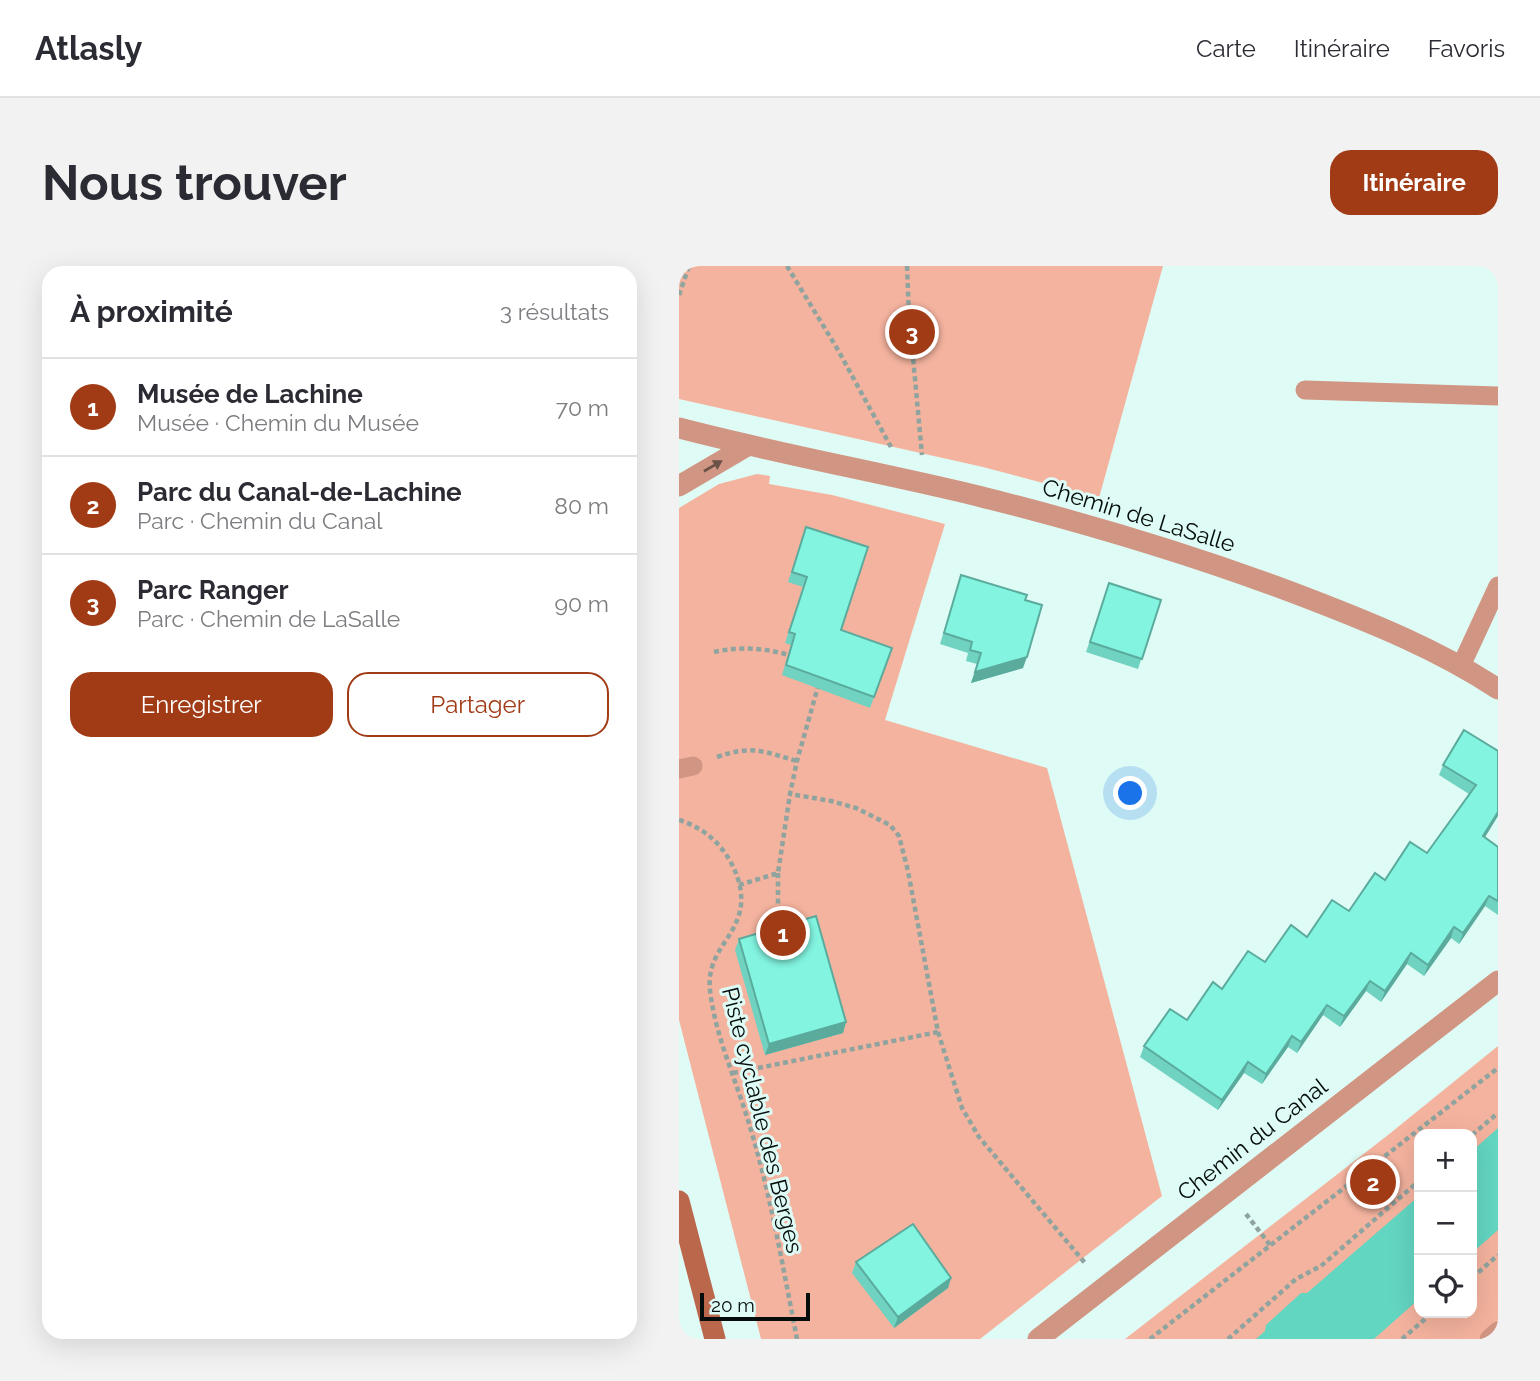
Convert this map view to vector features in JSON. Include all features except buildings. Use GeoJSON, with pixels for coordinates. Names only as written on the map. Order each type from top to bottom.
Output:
{"type":"FeatureCollection","features":[{"type":"Feature","properties":{"kind":"main road"},"geometry":{"type":"LineString","coordinates":[[679,1201],[715,1339]]}},
{"type":"Feature","properties":{"kind":"street","name":"Chemin de LaSalle"},"geometry":{"type":"LineString","coordinates":[[679,428],[747,446],[977,496],[1153,544],[1323,604],[1461,666],[1498,689]]}},
{"type":"Feature","properties":{"kind":"street"},"geometry":{"type":"LineString","coordinates":[[679,486],[747,446]]}},
{"type":"Feature","properties":{"kind":"street","name":"Chemin du Canal"},"geometry":{"type":"LineString","coordinates":[[1038,1339],[1498,981]]}},
{"type":"Feature","properties":{"kind":"lane"},"geometry":{"type":"LineString","coordinates":[[1305,390],[1498,396]]}},
{"type":"Feature","properties":{"kind":"lane"},"geometry":{"type":"LineString","coordinates":[[1461,666],[1498,586]]}},
{"type":"Feature","properties":{"kind":"lane"},"geometry":{"type":"LineString","coordinates":[[1489,1339],[1498,1331]]}},
{"type":"Feature","properties":{"kind":"path"},"geometry":{"type":"LineString","coordinates":[[679,295],[689,266]]}},
{"type":"Feature","properties":{"kind":"path"},"geometry":{"type":"LineString","coordinates":[[787,266],[838,350],[895,453]]}},
{"type":"Feature","properties":{"kind":"path"},"geometry":{"type":"LineString","coordinates":[[907,266],[922,459]]}},
{"type":"Feature","properties":{"kind":"path"},"geometry":{"type":"LineString","coordinates":[[791,656],[795,646]]}},
{"type":"Feature","properties":{"kind":"path"},"geometry":{"type":"LineString","coordinates":[[714,652],[767,649],[802,659]]}},
{"type":"Feature","properties":{"kind":"path"},"geometry":{"type":"LineString","coordinates":[[781,924],[778,909],[778,873],[790,794],[821,678]]}},
{"type":"Feature","properties":{"kind":"path"},"geometry":{"type":"LineString","coordinates":[[739,750],[758,750],[797,761]]}},
{"type":"Feature","properties":{"kind":"path"},"geometry":{"type":"LineString","coordinates":[[790,794],[856,808],[890,825],[899,836],[939,1032],[962,1108],[979,1137],[1085,1263]]}},
{"type":"Feature","properties":{"kind":"path","name":"Piste cyclable des Berges"},"geometry":{"type":"LineString","coordinates":[[679,820],[708,834],[717,842],[731,862],[743,900],[738,920],[712,963],[709,981],[714,1013],[764,1179],[797,1339]]}},
{"type":"Feature","properties":{"kind":"path"},"geometry":{"type":"LineString","coordinates":[[739,885],[778,873]]}},
{"type":"Feature","properties":{"kind":"path"},"geometry":{"type":"LineString","coordinates":[[733,1073],[939,1032]]}},
{"type":"Feature","properties":{"kind":"path"},"geometry":{"type":"LineString","coordinates":[[1150,1339],[1498,1068]]}},
{"type":"Feature","properties":{"kind":"path"},"geometry":{"type":"LineString","coordinates":[[1477,1131],[1498,1113]]}},
{"type":"Feature","properties":{"kind":"path"},"geometry":{"type":"LineString","coordinates":[[1240,1182],[1247,1218],[1270,1245]]}},
{"type":"Feature","properties":{"kind":"path"},"geometry":{"type":"LineString","coordinates":[[1228,1339],[1296,1279],[1321,1266],[1414,1185]]}},
{"type":"Feature","properties":{"kind":"path"},"geometry":{"type":"LineString","coordinates":[[1477,1274],[1498,1255]]}},
{"type":"Feature","properties":{"kind":"path"},"geometry":{"type":"LineString","coordinates":[[1402,1339],[1426,1318]]}},
{"type":"Feature","properties":{"kind":"shaded area"},"geometry":{"type":"Polygon","coordinates":[[[679,266],[1163,266],[1099,498],[983,467],[679,399],[679,266]]]}},
{"type":"Feature","properties":{"kind":"shaded area"},"geometry":{"type":"Polygon","coordinates":[[[757,474],[770,476],[769,484],[832,495],[945,524],[885,720],[1047,768],[1162,1196],[980,1339],[761,1339],[679,1020],[679,508],[719,484],[757,474]]]}},
{"type":"Feature","properties":{"kind":"shaded area"},"geometry":{"type":"Polygon","coordinates":[[[1498,1046],[1498,1339],[1125,1339],[1388,1135],[1498,1046]]]}},
{"type":"Feature","properties":{"kind":"shaded area"},"geometry":{"type":"Polygon","coordinates":[[[1498,1128],[1498,1230],[1477,1249],[1477,1192],[1477,1147],[1498,1128]]]}},
{"type":"Feature","properties":{"kind":"shaded area"},"geometry":{"type":"Polygon","coordinates":[[[1414,1200],[1414,1303],[1374,1339],[1256,1339],[1265,1331],[1266,1325],[1301,1293],[1307,1293],[1414,1200]]]}},
{"type":"Feature","properties":{"kind":"place","name":"Parc Ranger"},"geometry":{"type":"Point","coordinates":[912,332]}},
{"type":"Feature","properties":{"kind":"place","name":"Musée de Lachine"},"geometry":{"type":"Point","coordinates":[783,933]}},
{"type":"Feature","properties":{"kind":"place","name":"Parc du Canal-de-Lachine"},"geometry":{"type":"Point","coordinates":[1373,1182]}}]}
